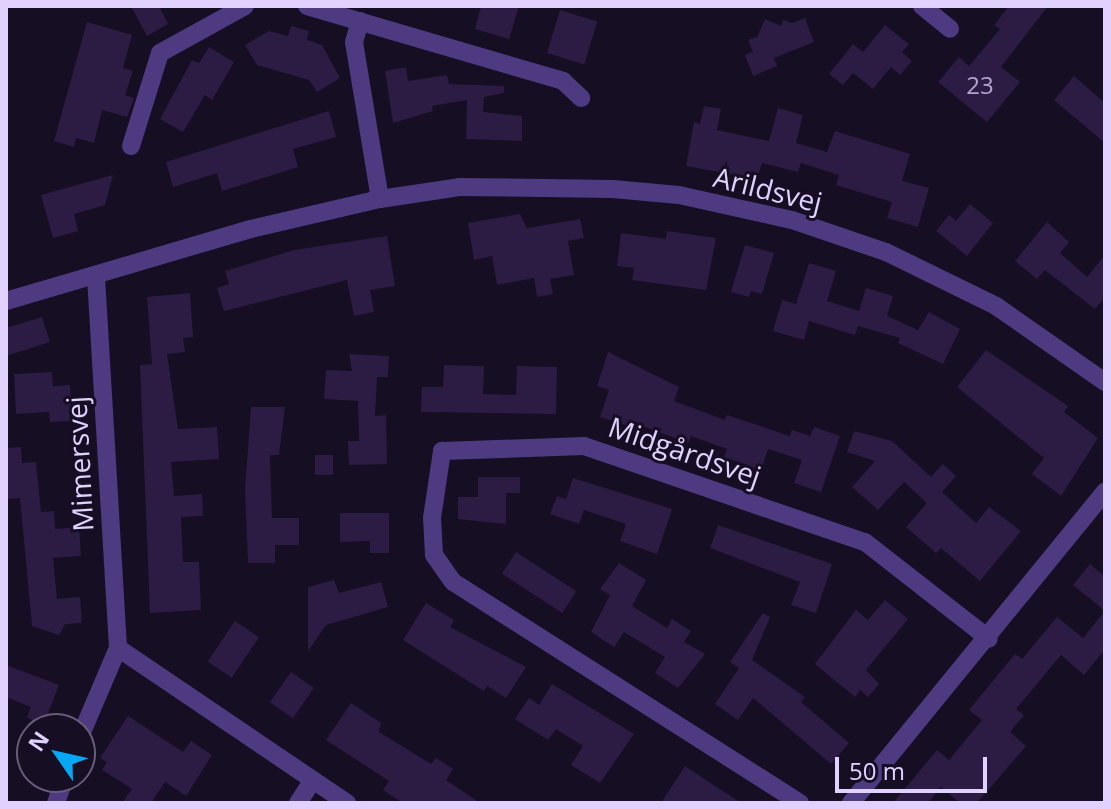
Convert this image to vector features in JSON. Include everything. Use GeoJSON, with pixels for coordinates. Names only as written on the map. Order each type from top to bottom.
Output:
{"type":"FeatureCollection","features":[{"type":"Feature","properties":{"kind":"street"},"geometry":{"type":"LineString","coordinates":[[131,146],[160,53],[245,6]]}},
{"type":"Feature","properties":{"kind":"street"},"geometry":{"type":"LineString","coordinates":[[307,6],[563,81],[581,98]]}},
{"type":"Feature","properties":{"kind":"street"},"geometry":{"type":"LineString","coordinates":[[922,6],[950,29]]}},
{"type":"Feature","properties":{"kind":"street"},"geometry":{"type":"LineString","coordinates":[[360,21],[354,42],[380,199]]}},
{"type":"Feature","properties":{"kind":"street","name":"Arildsvej"},"geometry":{"type":"LineString","coordinates":[[6,301],[251,229],[380,199],[459,187],[613,189],[679,195],[792,220],[886,252],[996,306],[1105,382]]}},
{"type":"Feature","properties":{"kind":"street","name":"Mimersvej"},"geometry":{"type":"LineString","coordinates":[[90,713],[118,648],[96,277]]}},
{"type":"Feature","properties":{"kind":"street","name":"Midgårdsvej"},"geometry":{"type":"LineString","coordinates":[[800,803],[453,582],[434,555],[432,518],[442,451],[584,446],[865,542],[989,639]]}},
{"type":"Feature","properties":{"kind":"street"},"geometry":{"type":"LineString","coordinates":[[851,803],[989,639],[1105,492]]}},
{"type":"Feature","properties":{"kind":"street"},"geometry":{"type":"LineString","coordinates":[[118,648],[347,803]]}},
{"type":"Feature","properties":{"kind":"street"},"geometry":{"type":"LineString","coordinates":[[298,803],[313,780]]}},
{"type":"Feature","properties":{"kind":"building"},"geometry":{"type":"Polygon","coordinates":[[[131,6],[159,6],[168,24],[147,36],[131,6]]]}},
{"type":"Feature","properties":{"kind":"building"},"geometry":{"type":"Polygon","coordinates":[[[481,6],[519,6],[509,39],[475,29],[481,6]]]}},
{"type":"Feature","properties":{"kind":"building"},"geometry":{"type":"Polygon","coordinates":[[[1009,6],[1048,6],[1001,67],[1020,82],[987,122],[938,82],[959,57],[969,66],[1000,29],[994,25],[1009,6]]]}},
{"type":"Feature","properties":{"kind":"building"},"geometry":{"type":"Polygon","coordinates":[[[560,10],[597,21],[584,64],[547,53],[560,10]]]}},
{"type":"Feature","properties":{"kind":"building"},"geometry":{"type":"Polygon","coordinates":[[[805,18],[814,42],[774,58],[777,66],[753,76],[745,55],[753,52],[748,40],[757,37],[765,19],[781,26],[783,20],[792,23],[805,18]]]}},
{"type":"Feature","properties":{"kind":"building"},"geometry":{"type":"Polygon","coordinates":[[[87,22],[132,35],[123,68],[133,71],[125,95],[134,98],[127,117],[102,110],[94,143],[76,138],[74,147],[54,141],[87,22]]]}},
{"type":"Feature","properties":{"kind":"building"},"geometry":{"type":"Polygon","coordinates":[[[885,25],[909,44],[902,52],[912,61],[900,75],[891,67],[873,89],[853,73],[843,85],[829,74],[853,44],[863,52],[885,25]]]}},
{"type":"Feature","properties":{"kind":"building"},"geometry":{"type":"Polygon","coordinates":[[[291,26],[309,31],[307,40],[322,45],[340,78],[317,92],[309,80],[257,65],[245,45],[269,31],[288,36],[291,26]]]}},
{"type":"Feature","properties":{"kind":"building"},"geometry":{"type":"Polygon","coordinates":[[[209,47],[234,62],[212,100],[205,95],[183,132],[160,119],[192,60],[199,63],[209,47]]]}},
{"type":"Feature","properties":{"kind":"building"},"geometry":{"type":"Polygon","coordinates":[[[406,67],[408,81],[447,75],[449,84],[504,86],[504,93],[484,97],[483,112],[522,116],[522,141],[466,139],[467,100],[432,106],[433,111],[393,123],[385,71],[406,67]]]}},
{"type":"Feature","properties":{"kind":"building"},"geometry":{"type":"Polygon","coordinates":[[[1074,76],[1105,103],[1105,143],[1054,100],[1074,76]]]}},
{"type":"Feature","properties":{"kind":"building"},"geometry":{"type":"Polygon","coordinates":[[[704,106],[721,109],[717,130],[769,141],[778,108],[803,115],[796,143],[827,152],[835,131],[910,154],[902,181],[929,188],[918,227],[887,218],[892,202],[836,185],[839,175],[801,163],[798,172],[762,163],[757,179],[686,166],[694,122],[700,124],[704,106]]]}},
{"type":"Feature","properties":{"kind":"building"},"geometry":{"type":"Polygon","coordinates":[[[329,111],[336,137],[293,149],[298,167],[222,191],[217,173],[173,187],[166,162],[329,111]]]}},
{"type":"Feature","properties":{"kind":"building"},"geometry":{"type":"Polygon","coordinates":[[[113,175],[105,205],[74,214],[78,231],[53,238],[41,195],[113,175]]]}},
{"type":"Feature","properties":{"kind":"building"},"geometry":{"type":"Polygon","coordinates":[[[970,204],[993,223],[967,256],[936,231],[949,215],[956,221],[970,204]]]}},
{"type":"Feature","properties":{"kind":"building"},"geometry":{"type":"Polygon","coordinates":[[[520,214],[527,228],[580,219],[584,238],[568,241],[574,275],[550,279],[553,294],[537,297],[534,278],[497,285],[492,256],[474,260],[468,223],[520,214]]]}},
{"type":"Feature","properties":{"kind":"building"},"geometry":{"type":"Polygon","coordinates":[[[1047,222],[1069,242],[1060,253],[1087,277],[1105,255],[1105,297],[1095,309],[1045,270],[1037,279],[1015,261],[1047,222]]]}},
{"type":"Feature","properties":{"kind":"building"},"geometry":{"type":"Polygon","coordinates":[[[667,231],[716,238],[706,290],[632,280],[634,268],[617,266],[621,233],[666,239],[667,231]]]}},
{"type":"Feature","properties":{"kind":"building"},"geometry":{"type":"Polygon","coordinates":[[[387,236],[395,286],[370,290],[374,312],[354,316],[347,280],[224,311],[217,288],[229,284],[225,271],[294,250],[387,236]]]}},
{"type":"Feature","properties":{"kind":"building"},"geometry":{"type":"Polygon","coordinates":[[[745,245],[774,253],[762,294],[751,291],[749,297],[731,292],[745,245]]]}},
{"type":"Feature","properties":{"kind":"building"},"geometry":{"type":"Polygon","coordinates":[[[809,263],[836,271],[827,301],[859,311],[866,288],[893,296],[887,316],[918,330],[929,312],[960,329],[943,364],[898,343],[900,338],[858,326],[855,335],[809,321],[804,340],[773,331],[782,300],[796,304],[809,263]]]}},
{"type":"Feature","properties":{"kind":"building"},"geometry":{"type":"Polygon","coordinates":[[[190,293],[193,337],[183,338],[185,352],[167,354],[178,429],[217,427],[219,459],[171,462],[174,496],[202,494],[203,516],[181,517],[183,562],[199,562],[201,610],[150,613],[140,365],[152,364],[147,297],[190,293]]]}},
{"type":"Feature","properties":{"kind":"building"},"geometry":{"type":"Polygon","coordinates":[[[42,317],[50,342],[6,356],[6,328],[42,317]]]}},
{"type":"Feature","properties":{"kind":"building"},"geometry":{"type":"Polygon","coordinates":[[[986,350],[1068,406],[1064,412],[1098,438],[1061,496],[1032,474],[1044,458],[957,387],[986,350]]]}},
{"type":"Feature","properties":{"kind":"building"},"geometry":{"type":"Polygon","coordinates":[[[608,352],[679,387],[674,401],[725,420],[727,415],[790,436],[792,430],[810,436],[814,427],[840,436],[821,492],[794,483],[802,460],[768,449],[761,470],[724,457],[727,449],[691,436],[688,443],[632,422],[631,427],[600,417],[609,390],[597,386],[608,352]]]}},
{"type":"Feature","properties":{"kind":"building"},"geometry":{"type":"Polygon","coordinates":[[[349,354],[389,356],[388,377],[377,377],[375,416],[386,415],[387,464],[349,465],[348,441],[359,441],[358,401],[324,399],[326,370],[352,371],[349,354]]]}},
{"type":"Feature","properties":{"kind":"building"},"geometry":{"type":"Polygon","coordinates":[[[444,365],[484,366],[483,394],[516,395],[517,366],[557,367],[556,414],[421,412],[422,387],[443,387],[444,365]]]}},
{"type":"Feature","properties":{"kind":"building"},"geometry":{"type":"Polygon","coordinates":[[[52,372],[53,386],[70,385],[72,421],[50,422],[49,412],[16,414],[14,374],[52,372]]]}},
{"type":"Feature","properties":{"kind":"building"},"geometry":{"type":"Polygon","coordinates":[[[251,407],[285,407],[279,455],[270,455],[272,518],[299,518],[299,545],[275,545],[275,563],[248,563],[245,488],[251,407]]]}},
{"type":"Feature","properties":{"kind":"building"},"geometry":{"type":"Polygon","coordinates":[[[854,431],[892,441],[931,477],[943,464],[956,476],[942,492],[976,523],[989,507],[1021,531],[980,581],[941,548],[936,553],[906,527],[927,503],[904,482],[878,510],[852,487],[875,461],[847,452],[854,431]]]}},
{"type":"Feature","properties":{"kind":"building"},"geometry":{"type":"Polygon","coordinates":[[[21,447],[22,463],[36,462],[41,512],[54,511],[55,529],[79,527],[81,556],[53,558],[57,599],[80,597],[82,623],[65,624],[59,635],[32,626],[20,498],[6,499],[6,448],[21,447]]]}},
{"type":"Feature","properties":{"kind":"building"},"geometry":{"type":"Polygon","coordinates":[[[315,455],[333,455],[333,475],[315,475],[315,455]]]}},
{"type":"Feature","properties":{"kind":"building"},"geometry":{"type":"Polygon","coordinates":[[[478,477],[520,477],[520,493],[506,493],[506,524],[458,519],[458,497],[478,497],[478,477]]]}},
{"type":"Feature","properties":{"kind":"building"},"geometry":{"type":"Polygon","coordinates":[[[573,478],[672,509],[657,554],[620,541],[626,524],[584,510],[579,524],[550,514],[557,496],[566,499],[573,478]]]}},
{"type":"Feature","properties":{"kind":"building"},"geometry":{"type":"Polygon","coordinates":[[[340,513],[389,513],[389,553],[370,553],[370,541],[340,542],[340,513]]]}},
{"type":"Feature","properties":{"kind":"building"},"geometry":{"type":"Polygon","coordinates":[[[718,525],[832,564],[816,613],[791,605],[800,582],[710,548],[718,525]]]}},
{"type":"Feature","properties":{"kind":"building"},"geometry":{"type":"Polygon","coordinates":[[[516,552],[576,591],[562,613],[502,574],[516,552]]]}},
{"type":"Feature","properties":{"kind":"building"},"geometry":{"type":"Polygon","coordinates":[[[619,563],[646,580],[632,606],[667,628],[672,619],[691,631],[684,642],[705,654],[678,688],[655,673],[665,657],[624,632],[614,647],[591,632],[610,595],[600,589],[619,563]]]}},
{"type":"Feature","properties":{"kind":"building"},"geometry":{"type":"Polygon","coordinates":[[[1090,564],[1105,577],[1105,611],[1073,585],[1090,564]]]}},
{"type":"Feature","properties":{"kind":"building"},"geometry":{"type":"Polygon","coordinates":[[[334,580],[339,593],[381,582],[388,607],[326,625],[308,651],[308,587],[334,580]]]}},
{"type":"Feature","properties":{"kind":"building"},"geometry":{"type":"Polygon","coordinates":[[[885,600],[908,619],[866,670],[879,684],[868,697],[860,690],[855,697],[815,664],[856,610],[868,620],[885,600]]]}},
{"type":"Feature","properties":{"kind":"building"},"geometry":{"type":"Polygon","coordinates":[[[426,603],[454,620],[450,627],[526,667],[506,698],[487,686],[484,691],[403,640],[426,603]]]}},
{"type":"Feature","properties":{"kind":"building"},"geometry":{"type":"Polygon","coordinates":[[[1105,611],[1105,649],[1084,675],[1061,655],[1016,709],[1024,715],[1010,732],[1026,746],[977,803],[960,803],[941,787],[928,803],[893,803],[937,750],[949,760],[982,720],[969,710],[1015,654],[1022,659],[1057,617],[1083,638],[1105,611]]]}},
{"type":"Feature","properties":{"kind":"building"},"geometry":{"type":"Polygon","coordinates":[[[763,613],[770,617],[752,660],[805,697],[801,702],[849,743],[831,764],[753,698],[738,720],[715,704],[739,668],[730,662],[763,613]]]}},
{"type":"Feature","properties":{"kind":"building"},"geometry":{"type":"Polygon","coordinates":[[[235,621],[259,637],[232,678],[208,662],[235,621]]]}},
{"type":"Feature","properties":{"kind":"building"},"geometry":{"type":"Polygon","coordinates":[[[6,665],[59,685],[48,713],[29,713],[31,707],[6,697],[6,665]]]}},
{"type":"Feature","properties":{"kind":"building"},"geometry":{"type":"Polygon","coordinates":[[[291,672],[314,688],[293,718],[270,702],[291,672]]]}},
{"type":"Feature","properties":{"kind":"building"},"geometry":{"type":"Polygon","coordinates":[[[552,684],[634,734],[600,783],[571,765],[583,746],[556,729],[548,740],[515,719],[529,698],[539,705],[552,684]]]}},
{"type":"Feature","properties":{"kind":"building"},"geometry":{"type":"Polygon","coordinates":[[[351,703],[381,723],[379,732],[431,764],[436,758],[453,769],[446,780],[480,803],[403,803],[383,790],[389,781],[326,740],[351,703]]]}},
{"type":"Feature","properties":{"kind":"building"},"geometry":{"type":"Polygon","coordinates":[[[128,716],[183,752],[191,741],[212,755],[186,796],[165,782],[151,803],[122,803],[132,789],[102,770],[107,762],[100,758],[128,716]]]}},
{"type":"Feature","properties":{"kind":"building"},"geometry":{"type":"Polygon","coordinates":[[[685,766],[718,788],[742,803],[661,803],[685,766]]]}}]}
